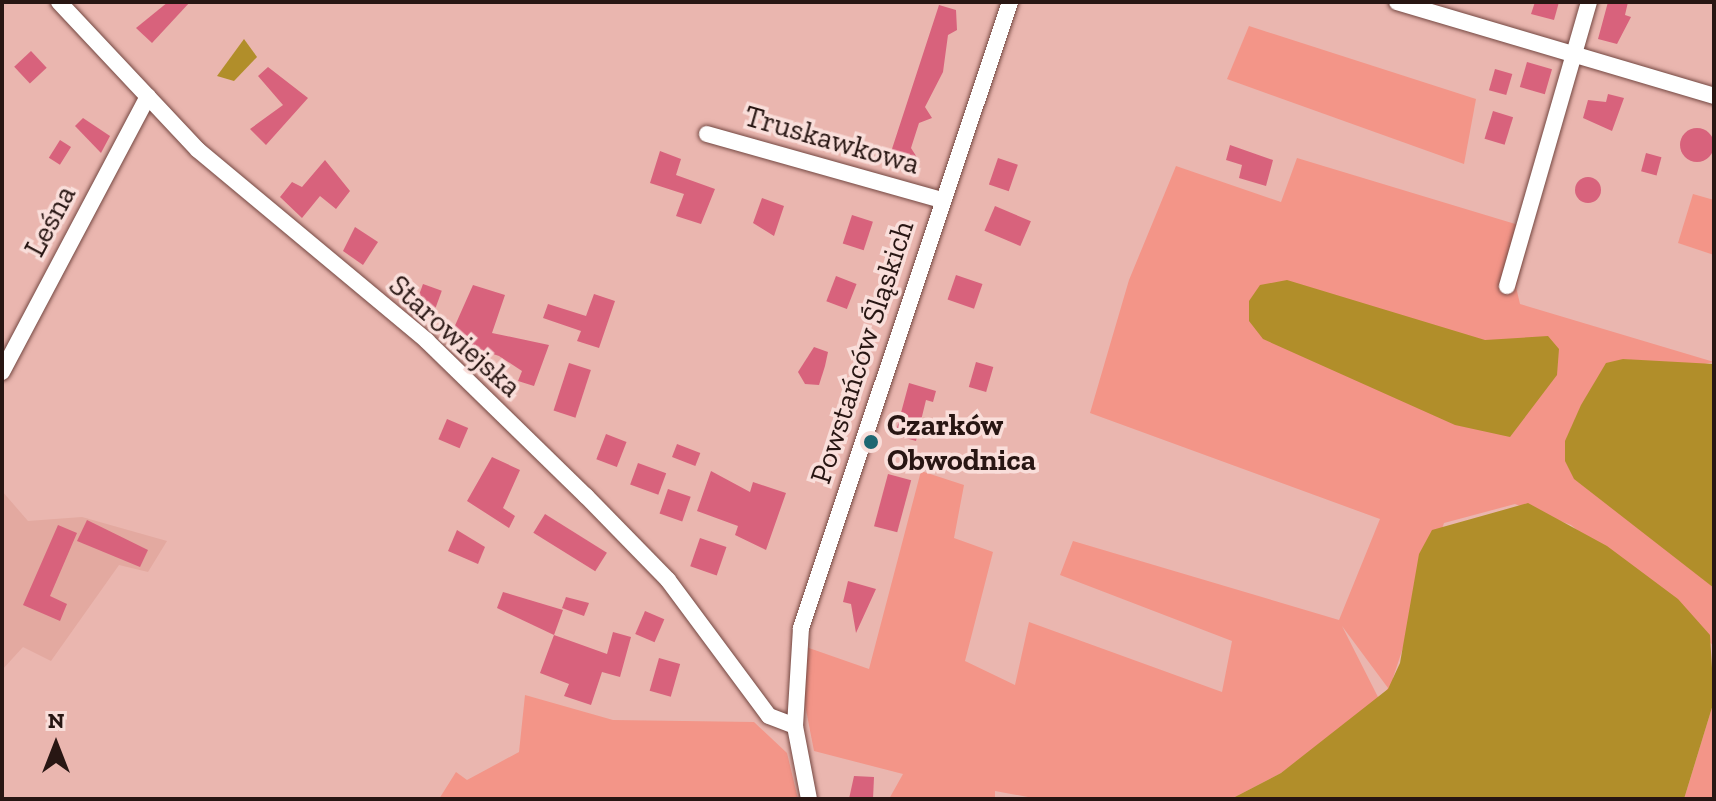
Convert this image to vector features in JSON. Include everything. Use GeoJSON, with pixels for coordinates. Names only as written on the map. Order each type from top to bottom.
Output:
{"type":"FeatureCollection","features":[{"type":"Feature","properties":{"kind":"street","name":"Starowiejska"},"geometry":{"type":"LineString","coordinates":[[59,2],[148,96],[312,252],[427,341],[586,496],[668,580],[769,716],[795,726]]}},
{"type":"Feature","properties":{"kind":"street","name":"Powstańców Śląskich"},"geometry":{"type":"LineString","coordinates":[[809,799],[795,726],[801,628],[1010,2]]}},
{"type":"Feature","properties":{"kind":"street"},"geometry":{"type":"LineString","coordinates":[[1397,2],[1714,96]]}},
{"type":"Feature","properties":{"kind":"street"},"geometry":{"type":"LineString","coordinates":[[1507,286],[1589,2]]}},
{"type":"Feature","properties":{"kind":"street","name":"Leśna"},"geometry":{"type":"LineString","coordinates":[[2,372],[148,96]]}},
{"type":"Feature","properties":{"kind":"street","name":"Truskawkowa"},"geometry":{"type":"LineString","coordinates":[[707,134],[942,200]]}},
{"type":"Feature","properties":{"kind":"shaded area"},"geometry":{"type":"Polygon","coordinates":[[[1249,26],[1476,99],[1464,164],[1227,79],[1249,26]]]}},
{"type":"Feature","properties":{"kind":"shaded area"},"geometry":{"type":"Polygon","coordinates":[[[244,39],[257,57],[234,81],[217,76],[244,39]]]}},
{"type":"Feature","properties":{"kind":"shaded area"},"geometry":{"type":"Polygon","coordinates":[[[1297,158],[1532,229],[1516,287],[1520,304],[1714,362],[1689,367],[1623,359],[1654,533],[1714,588],[1714,646],[1571,525],[1515,504],[1444,523],[1393,678],[1399,695],[1379,700],[1281,773],[1231,799],[1039,799],[995,791],[995,799],[889,799],[903,774],[814,751],[801,684],[806,647],[869,669],[921,471],[964,485],[954,538],[993,552],[965,661],[1015,685],[1029,622],[1222,692],[1232,641],[1060,575],[1073,541],[1339,620],[1380,519],[1090,413],[1129,280],[1176,166],[1281,202],[1297,158]],[[1342,626],[1379,699],[1388,688],[1342,626]]]}},
{"type":"Feature","properties":{"kind":"shaded area"},"geometry":{"type":"Polygon","coordinates":[[[1693,194],[1714,200],[1714,255],[1678,243],[1693,194]]]}},
{"type":"Feature","properties":{"kind":"shaded area"},"geometry":{"type":"Polygon","coordinates":[[[1287,280],[1485,340],[1548,336],[1559,349],[1557,375],[1510,437],[1455,425],[1263,339],[1249,321],[1249,301],[1260,285],[1287,280]]]}},
{"type":"Feature","properties":{"kind":"shaded area"},"geometry":{"type":"Polygon","coordinates":[[[1623,359],[1714,364],[1714,588],[1574,479],[1565,461],[1565,441],[1581,405],[1606,363],[1623,359]]]}},
{"type":"Feature","properties":{"kind":"shaded area"},"geometry":{"type":"Polygon","coordinates":[[[2,491],[28,521],[82,517],[167,541],[148,572],[119,565],[51,661],[23,647],[2,670],[2,491]]]}},
{"type":"Feature","properties":{"kind":"shaded area"},"geometry":{"type":"Polygon","coordinates":[[[1528,503],[1607,546],[1678,599],[1710,635],[1714,701],[1684,799],[1231,799],[1281,773],[1388,689],[1400,663],[1419,554],[1432,530],[1528,503]]]}},
{"type":"Feature","properties":{"kind":"shaded area"},"geometry":{"type":"Polygon","coordinates":[[[525,695],[613,720],[754,722],[787,753],[798,799],[439,799],[456,772],[467,780],[519,752],[525,695]]]}},
{"type":"Feature","properties":{"kind":"shaded area"},"geometry":{"type":"Polygon","coordinates":[[[1714,701],[1714,799],[1684,799],[1714,701]]]}},
{"type":"Feature","properties":{"kind":"building"},"geometry":{"type":"Polygon","coordinates":[[[168,2],[190,2],[152,43],[136,28],[168,2]]]}},
{"type":"Feature","properties":{"kind":"building"},"geometry":{"type":"Polygon","coordinates":[[[1535,2],[1559,2],[1554,20],[1531,14],[1535,2]]]}},
{"type":"Feature","properties":{"kind":"building"},"geometry":{"type":"Polygon","coordinates":[[[1608,2],[1628,2],[1625,15],[1631,17],[1617,44],[1598,39],[1608,2]]]}},
{"type":"Feature","properties":{"kind":"building"},"geometry":{"type":"Polygon","coordinates":[[[939,5],[956,10],[957,30],[948,35],[943,72],[925,107],[932,118],[919,123],[911,148],[918,159],[908,165],[889,158],[939,5]]]}},
{"type":"Feature","properties":{"kind":"building"},"geometry":{"type":"Polygon","coordinates":[[[31,51],[47,68],[30,84],[14,67],[31,51]]]}},
{"type":"Feature","properties":{"kind":"building"},"geometry":{"type":"Polygon","coordinates":[[[1527,62],[1552,69],[1545,94],[1520,87],[1527,62]]]}},
{"type":"Feature","properties":{"kind":"building"},"geometry":{"type":"Polygon","coordinates":[[[268,67],[308,98],[266,145],[250,129],[283,105],[258,76],[268,67]]]}},
{"type":"Feature","properties":{"kind":"building"},"geometry":{"type":"Polygon","coordinates":[[[1495,69],[1512,74],[1506,95],[1489,90],[1495,69]]]}},
{"type":"Feature","properties":{"kind":"building"},"geometry":{"type":"Polygon","coordinates":[[[1608,94],[1624,98],[1612,131],[1583,118],[1588,100],[1606,102],[1608,94]]]}},
{"type":"Feature","properties":{"kind":"building"},"geometry":{"type":"Polygon","coordinates":[[[1493,111],[1513,117],[1505,145],[1485,139],[1493,111]]]}},
{"type":"Feature","properties":{"kind":"building"},"geometry":{"type":"Polygon","coordinates":[[[83,118],[110,136],[101,153],[75,126],[83,118]]]}},
{"type":"Feature","properties":{"kind":"building"},"geometry":{"type":"Polygon","coordinates":[[[1697,128],[1709,133],[1714,145],[1709,157],[1697,162],[1685,157],[1680,145],[1685,133],[1697,128]]]}},
{"type":"Feature","properties":{"kind":"building"},"geometry":{"type":"Polygon","coordinates":[[[60,140],[71,147],[60,165],[49,158],[60,140]]]}},
{"type":"Feature","properties":{"kind":"building"},"geometry":{"type":"Polygon","coordinates":[[[1230,145],[1273,160],[1266,186],[1239,178],[1242,165],[1226,160],[1230,145]]]}},
{"type":"Feature","properties":{"kind":"building"},"geometry":{"type":"Polygon","coordinates":[[[660,151],[681,159],[676,175],[715,189],[701,224],[676,216],[684,194],[650,183],[660,151]]]}},
{"type":"Feature","properties":{"kind":"building"},"geometry":{"type":"Polygon","coordinates":[[[1646,153],[1661,157],[1657,175],[1641,171],[1646,153]]]}},
{"type":"Feature","properties":{"kind":"building"},"geometry":{"type":"Polygon","coordinates":[[[998,158],[1018,165],[1009,191],[989,184],[998,158]]]}},
{"type":"Feature","properties":{"kind":"building"},"geometry":{"type":"Polygon","coordinates":[[[325,160],[350,191],[336,209],[320,196],[302,218],[280,197],[292,182],[302,187],[325,160]]]}},
{"type":"Feature","properties":{"kind":"building"},"geometry":{"type":"Polygon","coordinates":[[[1588,177],[1597,181],[1601,190],[1597,199],[1588,203],[1579,199],[1575,190],[1579,181],[1588,177]]]}},
{"type":"Feature","properties":{"kind":"building"},"geometry":{"type":"Polygon","coordinates":[[[762,198],[784,206],[774,236],[753,223],[762,198]]]}},
{"type":"Feature","properties":{"kind":"building"},"geometry":{"type":"Polygon","coordinates":[[[995,206],[1031,221],[1020,246],[984,231],[995,206]]]}},
{"type":"Feature","properties":{"kind":"building"},"geometry":{"type":"Polygon","coordinates":[[[852,215],[873,222],[864,250],[843,244],[852,215]]]}},
{"type":"Feature","properties":{"kind":"building"},"geometry":{"type":"Polygon","coordinates":[[[355,227],[378,242],[363,265],[343,251],[355,227]]]}},
{"type":"Feature","properties":{"kind":"building"},"geometry":{"type":"Polygon","coordinates":[[[956,275],[982,284],[974,309],[948,300],[956,275]]]}},
{"type":"Feature","properties":{"kind":"building"},"geometry":{"type":"Polygon","coordinates":[[[836,276],[857,284],[847,309],[826,301],[836,276]]]}},
{"type":"Feature","properties":{"kind":"building"},"geometry":{"type":"Polygon","coordinates":[[[423,284],[442,291],[433,315],[414,308],[423,284]]]}},
{"type":"Feature","properties":{"kind":"building"},"geometry":{"type":"Polygon","coordinates":[[[473,285],[505,295],[492,333],[549,345],[534,386],[518,381],[522,371],[499,356],[449,339],[473,285]]]}},
{"type":"Feature","properties":{"kind":"building"},"geometry":{"type":"Polygon","coordinates":[[[594,294],[615,301],[599,348],[577,341],[581,331],[543,318],[548,304],[586,316],[594,294]]]}},
{"type":"Feature","properties":{"kind":"building"},"geometry":{"type":"Polygon","coordinates":[[[814,347],[828,352],[819,385],[805,384],[798,372],[814,347]]]}},
{"type":"Feature","properties":{"kind":"building"},"geometry":{"type":"Polygon","coordinates":[[[976,362],[993,367],[986,392],[969,387],[976,362]]]}},
{"type":"Feature","properties":{"kind":"building"},"geometry":{"type":"Polygon","coordinates":[[[569,363],[591,370],[575,418],[554,411],[569,363]]]}},
{"type":"Feature","properties":{"kind":"building"},"geometry":{"type":"Polygon","coordinates":[[[909,383],[936,391],[933,402],[926,400],[916,441],[895,435],[909,383]]]}},
{"type":"Feature","properties":{"kind":"building"},"geometry":{"type":"Polygon","coordinates":[[[447,419],[468,428],[460,448],[438,439],[447,419]]]}},
{"type":"Feature","properties":{"kind":"building"},"geometry":{"type":"Polygon","coordinates":[[[606,434],[627,442],[617,467],[596,459],[606,434]]]}},
{"type":"Feature","properties":{"kind":"building"},"geometry":{"type":"Polygon","coordinates":[[[677,444],[700,453],[695,466],[672,457],[677,444]]]}},
{"type":"Feature","properties":{"kind":"building"},"geometry":{"type":"Polygon","coordinates":[[[492,457],[520,470],[503,508],[515,516],[509,528],[467,501],[492,457]]]}},
{"type":"Feature","properties":{"kind":"building"},"geometry":{"type":"Polygon","coordinates":[[[638,463],[666,473],[658,495],[630,485],[638,463]]]}},
{"type":"Feature","properties":{"kind":"building"},"geometry":{"type":"Polygon","coordinates":[[[711,471],[750,492],[753,482],[786,493],[766,550],[735,535],[738,526],[697,511],[711,471]]]}},
{"type":"Feature","properties":{"kind":"building"},"geometry":{"type":"Polygon","coordinates":[[[888,474],[911,480],[897,532],[874,526],[888,474]]]}},
{"type":"Feature","properties":{"kind":"building"},"geometry":{"type":"Polygon","coordinates":[[[668,489],[691,497],[682,521],[660,514],[668,489]]]}},
{"type":"Feature","properties":{"kind":"building"},"geometry":{"type":"Polygon","coordinates":[[[545,514],[607,553],[595,571],[533,533],[545,514]]]}},
{"type":"Feature","properties":{"kind":"building"},"geometry":{"type":"Polygon","coordinates":[[[87,520],[148,550],[140,567],[77,541],[87,520]]]}},
{"type":"Feature","properties":{"kind":"building"},"geometry":{"type":"Polygon","coordinates":[[[58,525],[77,533],[50,596],[67,604],[60,621],[23,605],[58,525]]]}},
{"type":"Feature","properties":{"kind":"building"},"geometry":{"type":"Polygon","coordinates":[[[457,530],[485,547],[478,564],[448,551],[457,530]]]}},
{"type":"Feature","properties":{"kind":"building"},"geometry":{"type":"Polygon","coordinates":[[[700,538],[726,547],[717,575],[690,566],[700,538]]]}},
{"type":"Feature","properties":{"kind":"building"},"geometry":{"type":"Polygon","coordinates":[[[848,581],[876,589],[856,633],[851,604],[843,602],[848,581]]]}},
{"type":"Feature","properties":{"kind":"building"},"geometry":{"type":"Polygon","coordinates":[[[503,592],[563,610],[554,635],[497,608],[503,592]]]}},
{"type":"Feature","properties":{"kind":"building"},"geometry":{"type":"Polygon","coordinates":[[[566,597],[589,603],[584,616],[562,608],[566,597]]]}},
{"type":"Feature","properties":{"kind":"building"},"geometry":{"type":"Polygon","coordinates":[[[645,611],[664,619],[655,642],[635,634],[645,611]]]}},
{"type":"Feature","properties":{"kind":"building"},"geometry":{"type":"Polygon","coordinates":[[[613,632],[631,637],[620,677],[602,672],[591,705],[564,696],[569,684],[540,673],[554,635],[607,654],[613,632]]]}},
{"type":"Feature","properties":{"kind":"building"},"geometry":{"type":"Polygon","coordinates":[[[659,658],[680,664],[671,697],[650,691],[659,658]]]}},
{"type":"Feature","properties":{"kind":"building"},"geometry":{"type":"Polygon","coordinates":[[[854,776],[874,777],[873,799],[849,799],[854,776]]]}},
{"type":"Feature","properties":{"kind":"place","name":"Czarków Obwodnica"},"geometry":{"type":"Point","coordinates":[871,442]}}]}
